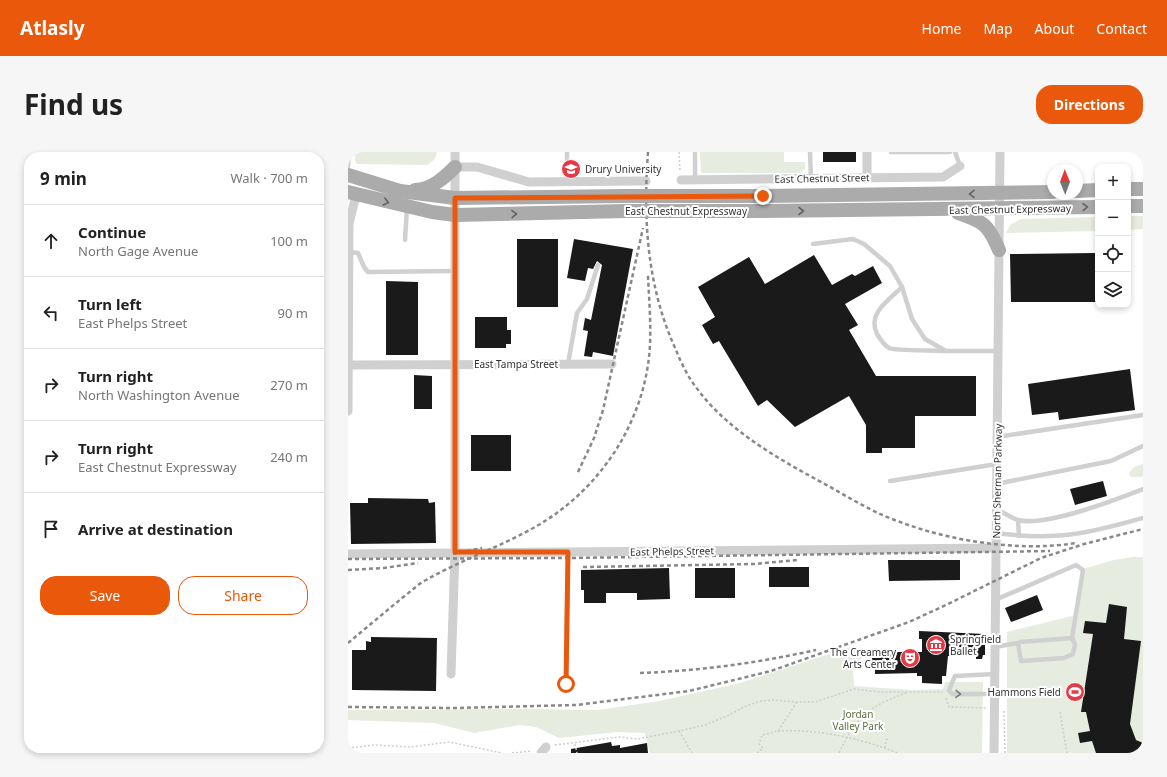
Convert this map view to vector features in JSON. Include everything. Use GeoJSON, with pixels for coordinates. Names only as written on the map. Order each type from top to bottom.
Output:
{"type":"FeatureCollection","features":[{"type":"Feature","properties":{"kind":"main road"},"geometry":{"type":"LineString","coordinates":[[400,191],[422,190],[442,181],[455,167]]}},
{"type":"Feature","properties":{"kind":"main road","name":"East Chestnut Expressway"},"geometry":{"type":"LineString","coordinates":[[348,175],[400,191],[455,198],[1047,192]]}},
{"type":"Feature","properties":{"kind":"main road"},"geometry":{"type":"LineString","coordinates":[[1131,189],[1143,189]]}},
{"type":"Feature","properties":{"kind":"main road","name":"East Chestnut Expressway"},"geometry":{"type":"LineString","coordinates":[[1083,191],[1095,190]]}},
{"type":"Feature","properties":{"kind":"main road","name":"East Chestnut Expressway"},"geometry":{"type":"LineString","coordinates":[[352,194],[408,207],[455,215],[626,211],[948,210],[1095,207]]}},
{"type":"Feature","properties":{"kind":"main road"},"geometry":{"type":"LineString","coordinates":[[1131,206],[1143,206]]}},
{"type":"Feature","properties":{"kind":"main road"},"geometry":{"type":"LineString","coordinates":[[948,210],[980,221],[992,232],[999,250]]}},
{"type":"Feature","properties":{"kind":"street"},"geometry":{"type":"LineString","coordinates":[[452,674],[455,552],[455,152]]}},
{"type":"Feature","properties":{"kind":"street"},"geometry":{"type":"LineString","coordinates":[[867,152],[867,178]]}},
{"type":"Feature","properties":{"kind":"street","name":"North Sherman Parkway"},"geometry":{"type":"LineString","coordinates":[[994,753],[1000,152]]}},
{"type":"Feature","properties":{"kind":"street","name":"East Chestnut Street"},"geometry":{"type":"LineString","coordinates":[[680,180],[943,177],[960,166]]}},
{"type":"Feature","properties":{"kind":"street"},"geometry":{"type":"LineString","coordinates":[[455,167],[477,167],[529,182],[646,180]]}},
{"type":"Feature","properties":{"kind":"street"},"geometry":{"type":"LineString","coordinates":[[348,411],[349,224],[352,194]]}},
{"type":"Feature","properties":{"kind":"street","name":"East Tampa Street"},"geometry":{"type":"LineString","coordinates":[[348,365],[612,364]]}},
{"type":"Feature","properties":{"kind":"street","name":"East Phelps Street"},"geometry":{"type":"LineString","coordinates":[[348,554],[996,548]]}},
{"type":"Feature","properties":{"kind":"lane"},"geometry":{"type":"LineString","coordinates":[[348,167],[349,152]]}},
{"type":"Feature","properties":{"kind":"lane"},"geometry":{"type":"LineString","coordinates":[[567,152],[567,181]]}},
{"type":"Feature","properties":{"kind":"lane"},"geometry":{"type":"LineString","coordinates":[[695,152],[695,180]]}},
{"type":"Feature","properties":{"kind":"lane"},"geometry":{"type":"LineString","coordinates":[[810,152],[810,178]]}},
{"type":"Feature","properties":{"kind":"lane"},"geometry":{"type":"LineString","coordinates":[[891,152],[950,152]]}},
{"type":"Feature","properties":{"kind":"lane"},"geometry":{"type":"LineString","coordinates":[[956,152],[960,166]]}},
{"type":"Feature","properties":{"kind":"lane"},"geometry":{"type":"LineString","coordinates":[[406,240],[408,207]]}},
{"type":"Feature","properties":{"kind":"lane"},"geometry":{"type":"LineString","coordinates":[[813,244],[853,239],[864,244],[890,266],[902,287],[912,319],[925,338],[946,351]]}},
{"type":"Feature","properties":{"kind":"lane"},"geometry":{"type":"LineString","coordinates":[[349,252],[358,252],[364,268],[368,272],[454,271]]}},
{"type":"Feature","properties":{"kind":"lane"},"geometry":{"type":"LineString","coordinates":[[568,364],[577,313],[587,298],[598,265]]}},
{"type":"Feature","properties":{"kind":"lane"},"geometry":{"type":"LineString","coordinates":[[902,287],[879,309],[874,318],[875,328],[881,341],[890,348],[946,351],[998,351]]}},
{"type":"Feature","properties":{"kind":"lane"},"geometry":{"type":"LineString","coordinates":[[997,437],[1143,415]]}},
{"type":"Feature","properties":{"kind":"lane"},"geometry":{"type":"LineString","coordinates":[[996,484],[1110,461],[1143,446]]}},
{"type":"Feature","properties":{"kind":"lane"},"geometry":{"type":"LineString","coordinates":[[890,481],[997,464]]}},
{"type":"Feature","properties":{"kind":"lane"},"geometry":{"type":"LineString","coordinates":[[996,508],[1018,520],[1042,520],[1078,512],[1143,489]]}},
{"type":"Feature","properties":{"kind":"lane"},"geometry":{"type":"LineString","coordinates":[[996,533],[1045,538],[1090,533],[1143,518]]}},
{"type":"Feature","properties":{"kind":"lane"},"geometry":{"type":"LineString","coordinates":[[1018,520],[1020,536]]}},
{"type":"Feature","properties":{"kind":"lane"},"geometry":{"type":"LineString","coordinates":[[566,684],[568,552]]}},
{"type":"Feature","properties":{"kind":"lane"},"geometry":{"type":"LineString","coordinates":[[995,600],[1076,565],[1083,570],[1072,638],[1075,644],[1073,654],[1064,658],[1021,661],[1018,643]]}},
{"type":"Feature","properties":{"kind":"lane"},"geometry":{"type":"LineString","coordinates":[[995,647],[1018,643],[1072,638]]}},
{"type":"Feature","properties":{"kind":"lane"},"geometry":{"type":"LineString","coordinates":[[994,694],[952,694],[949,690],[955,676],[959,674],[995,674]]}},
{"type":"Feature","properties":{"kind":"path"},"geometry":{"type":"LineString","coordinates":[[679,152],[680,180]]}},
{"type":"Feature","properties":{"kind":"path"},"geometry":{"type":"LineString","coordinates":[[512,753],[537,751],[619,737],[638,739],[705,725],[756,702],[773,700],[815,702],[854,690],[908,693],[944,692],[949,708],[986,708]]}},
{"type":"Feature","properties":{"kind":"path"},"geometry":{"type":"LineString","coordinates":[[838,753],[847,737],[867,712],[877,705],[908,693]]}},
{"type":"Feature","properties":{"kind":"path"},"geometry":{"type":"LineString","coordinates":[[778,731],[797,702]]}},
{"type":"Feature","properties":{"kind":"path"},"geometry":{"type":"LineString","coordinates":[[1060,712],[1063,737],[1067,753]]}},
{"type":"Feature","properties":{"kind":"path"},"geometry":{"type":"LineString","coordinates":[[757,753],[763,748],[759,744],[762,735],[778,731],[802,730],[868,742],[898,753]]}},
{"type":"Feature","properties":{"kind":"path"},"geometry":{"type":"LineString","coordinates":[[679,731],[692,753]]}},
{"type":"Feature","properties":{"kind":"path"},"geometry":{"type":"LineString","coordinates":[[885,748],[886,740],[889,738]]}},
{"type":"Feature","properties":{"kind":"path"},"geometry":{"type":"LineString","coordinates":[[348,748],[375,745],[409,747],[449,742],[502,753]]}},
{"type":"Feature","properties":{"kind":"path"},"geometry":{"type":"LineString","coordinates":[[574,744],[577,753]]}},
{"type":"Feature","properties":{"kind":"green space"},"geometry":{"type":"Polygon","coordinates":[[[355,152],[437,152],[434,160],[427,165],[357,164],[355,161],[355,152]]]}},
{"type":"Feature","properties":{"kind":"green space"},"geometry":{"type":"Polygon","coordinates":[[[700,152],[784,152],[784,162],[805,162],[805,169],[800,173],[702,173],[700,152]]]}},
{"type":"Feature","properties":{"kind":"green space"},"geometry":{"type":"Polygon","coordinates":[[[1131,216],[1143,216],[1143,229],[1131,230],[1131,216]]]}},
{"type":"Feature","properties":{"kind":"green space"},"geometry":{"type":"Polygon","coordinates":[[[1095,217],[1095,231],[1006,233],[1011,224],[1021,219],[1095,217]]]}},
{"type":"Feature","properties":{"kind":"green space"},"geometry":{"type":"Polygon","coordinates":[[[1143,464],[1143,477],[1131,477],[1129,473],[1134,467],[1143,464]]]}},
{"type":"Feature","properties":{"kind":"green space","name":"Hammons Field"},"geometry":{"type":"Polygon","coordinates":[[[1143,557],[1143,753],[1007,753],[1007,632],[1076,615],[1083,569],[1114,560],[1143,557]]]}},
{"type":"Feature","properties":{"kind":"green space","name":"Jordan Valley Park"},"geometry":{"type":"Polygon","coordinates":[[[854,646],[862,657],[853,671],[854,686],[912,690],[943,689],[945,682],[983,682],[982,753],[650,753],[645,733],[618,732],[559,738],[536,727],[520,725],[474,733],[434,723],[348,720],[348,710],[598,710],[659,701],[740,683],[854,646]]]}},
{"type":"Feature","properties":{"kind":"building"},"geometry":{"type":"Polygon","coordinates":[[[823,152],[856,152],[856,162],[823,162],[823,152]]]}},
{"type":"Feature","properties":{"kind":"building"},"geometry":{"type":"Polygon","coordinates":[[[517,239],[558,239],[558,307],[517,307],[517,239]]]}},
{"type":"Feature","properties":{"kind":"building"},"geometry":{"type":"Polygon","coordinates":[[[574,239],[633,249],[613,356],[593,352],[592,357],[584,356],[588,331],[583,330],[585,318],[591,320],[602,265],[597,261],[593,269],[588,268],[585,281],[567,278],[574,239]]]}},
{"type":"Feature","properties":{"kind":"building"},"geometry":{"type":"Polygon","coordinates":[[[1095,253],[1095,302],[1011,302],[1010,254],[1095,253]]]}},
{"type":"Feature","properties":{"kind":"building"},"geometry":{"type":"Polygon","coordinates":[[[814,255],[832,285],[852,274],[855,276],[873,266],[882,283],[845,304],[858,325],[849,330],[876,376],[976,376],[976,416],[915,416],[915,448],[882,448],[882,453],[866,453],[866,425],[849,396],[795,427],[767,400],[758,406],[719,341],[713,344],[702,325],[715,317],[698,287],[749,257],[765,284],[814,255]]]}},
{"type":"Feature","properties":{"kind":"building"},"geometry":{"type":"Polygon","coordinates":[[[386,281],[418,282],[418,355],[386,355],[386,281]]]}},
{"type":"Feature","properties":{"kind":"building"},"geometry":{"type":"Polygon","coordinates":[[[475,317],[507,317],[507,330],[511,330],[511,344],[506,344],[506,348],[475,348],[475,317]]]}},
{"type":"Feature","properties":{"kind":"building"},"geometry":{"type":"Polygon","coordinates":[[[1130,369],[1135,410],[1059,420],[1058,412],[1032,415],[1028,384],[1130,369]]]}},
{"type":"Feature","properties":{"kind":"building"},"geometry":{"type":"Polygon","coordinates":[[[414,375],[432,376],[432,409],[414,409],[414,375]]]}},
{"type":"Feature","properties":{"kind":"building"},"geometry":{"type":"Polygon","coordinates":[[[471,435],[511,435],[511,471],[471,471],[471,435]]]}},
{"type":"Feature","properties":{"kind":"building"},"geometry":{"type":"Polygon","coordinates":[[[1103,481],[1107,496],[1075,505],[1070,489],[1103,481]]]}},
{"type":"Feature","properties":{"kind":"building"},"geometry":{"type":"Polygon","coordinates":[[[368,498],[428,499],[429,503],[435,502],[436,543],[351,544],[350,503],[368,503],[368,498]]]}},
{"type":"Feature","properties":{"kind":"building"},"geometry":{"type":"Polygon","coordinates":[[[888,560],[960,560],[960,580],[889,581],[888,560]]]}},
{"type":"Feature","properties":{"kind":"building"},"geometry":{"type":"Polygon","coordinates":[[[769,567],[809,567],[809,587],[769,587],[769,567]]]}},
{"type":"Feature","properties":{"kind":"building"},"geometry":{"type":"Polygon","coordinates":[[[669,568],[670,599],[637,600],[637,593],[606,593],[606,603],[584,603],[584,590],[581,590],[581,570],[669,568]]]}},
{"type":"Feature","properties":{"kind":"building"},"geometry":{"type":"Polygon","coordinates":[[[695,568],[735,568],[735,598],[695,598],[695,568]]]}},
{"type":"Feature","properties":{"kind":"building"},"geometry":{"type":"Polygon","coordinates":[[[1037,595],[1043,610],[1011,622],[1005,608],[1037,595]]]}},
{"type":"Feature","properties":{"kind":"building"},"geometry":{"type":"Polygon","coordinates":[[[1109,604],[1127,607],[1124,639],[1141,641],[1130,724],[1136,740],[1143,743],[1143,753],[1096,753],[1092,741],[1080,743],[1078,733],[1090,731],[1086,712],[1081,712],[1093,634],[1083,633],[1085,621],[1106,623],[1109,604]]]}},
{"type":"Feature","properties":{"kind":"building","name":"The Creamery Arts Center"},"geometry":{"type":"Polygon","coordinates":[[[919,631],[985,634],[985,655],[983,655],[982,659],[976,659],[976,655],[948,656],[946,676],[942,676],[942,684],[922,683],[922,676],[917,676],[917,673],[875,674],[875,665],[872,665],[872,656],[880,656],[880,652],[922,652],[922,639],[919,639],[919,631]]]}},
{"type":"Feature","properties":{"kind":"building"},"geometry":{"type":"Polygon","coordinates":[[[371,637],[437,638],[436,691],[352,690],[352,650],[366,650],[366,641],[371,642],[371,637]]]}},
{"type":"Feature","properties":{"kind":"building"},"geometry":{"type":"Polygon","coordinates":[[[611,742],[612,746],[620,745],[620,748],[647,743],[648,753],[571,753],[571,749],[611,742]]]}},
{"type":"Feature","properties":{"kind":"railway"},"geometry":{"type":"LineString","coordinates":[[648,152],[646,203],[649,253],[653,278],[666,326],[679,358],[689,377],[715,410],[729,423],[760,446],[793,466],[869,509],[900,522],[949,537],[975,542],[1027,546],[1052,546],[1076,543]]}},
{"type":"Feature","properties":{"kind":"railway"},"geometry":{"type":"LineString","coordinates":[[578,472],[594,438],[603,410],[643,228]]}},
{"type":"Feature","properties":{"kind":"railway"},"geometry":{"type":"LineString","coordinates":[[348,643],[417,586],[439,573],[535,527],[557,513],[578,496],[596,477],[612,456],[626,433],[637,409],[644,383],[649,357],[650,337],[648,275]]}},
{"type":"Feature","properties":{"kind":"railway"},"geometry":{"type":"LineString","coordinates":[[348,707],[455,708],[576,705],[689,691],[771,671],[909,622],[1041,558],[1084,544],[1143,529]]}},
{"type":"Feature","properties":{"kind":"railway"},"geometry":{"type":"LineString","coordinates":[[453,554],[482,548]]}},
{"type":"Feature","properties":{"kind":"railway"},"geometry":{"type":"LineString","coordinates":[[348,559],[568,558],[1050,551]]}},
{"type":"Feature","properties":{"kind":"railway"},"geometry":{"type":"LineString","coordinates":[[583,567],[754,564],[797,560]]}},
{"type":"Feature","properties":{"kind":"railway"},"geometry":{"type":"LineString","coordinates":[[348,570],[384,568],[418,563]]}},
{"type":"Feature","properties":{"kind":"railway"},"geometry":{"type":"LineString","coordinates":[[640,673],[728,666],[816,650]]}},
{"type":"Feature","properties":{"kind":"place","name":"Drury University"},"geometry":{"type":"Point","coordinates":[571,169]}},
{"type":"Feature","properties":{"kind":"place","name":"Springfield Ballet"},"geometry":{"type":"Point","coordinates":[936,645]}},
{"type":"Feature","properties":{"kind":"place","name":"The Creamery Arts Center"},"geometry":{"type":"Point","coordinates":[910,658]}},
{"type":"Feature","properties":{"kind":"place","name":"Hammons Field"},"geometry":{"type":"Point","coordinates":[1075,692]}},
{"type":"Feature","properties":{"kind":"route"},"geometry":{"type":"LineString","coordinates":[[566,684],[568,552],[455,552],[455,198],[763,196]]}}]}
